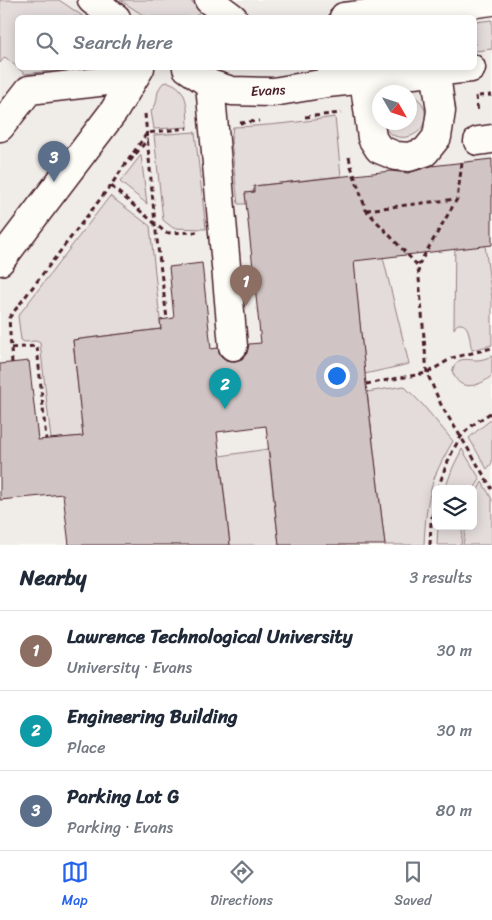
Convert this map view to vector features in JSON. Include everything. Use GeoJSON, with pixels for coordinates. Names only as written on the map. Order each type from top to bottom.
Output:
{"type":"FeatureCollection","features":[{"type":"Feature","properties":{"kind":"street"},"geometry":{"type":"LineString","coordinates":[[92,0],[112,15]]}},
{"type":"Feature","properties":{"kind":"street"},"geometry":{"type":"LineString","coordinates":[[209,0],[229,15]]}},
{"type":"Feature","properties":{"kind":"street"},"geometry":{"type":"LineString","coordinates":[[377,15],[426,12],[492,1]]}},
{"type":"Feature","properties":{"kind":"street"},"geometry":{"type":"LineString","coordinates":[[477,67],[492,65]]}},
{"type":"Feature","properties":{"kind":"street","name":"Evans"},"geometry":{"type":"LineString","coordinates":[[190,70],[210,84],[232,91],[274,92],[327,83],[364,80]]}},
{"type":"Feature","properties":{"kind":"street"},"geometry":{"type":"LineString","coordinates":[[306,70],[327,83]]}},
{"type":"Feature","properties":{"kind":"street"},"geometry":{"type":"LineString","coordinates":[[429,70],[364,80],[372,138],[379,149],[396,156],[409,157],[425,152],[437,137],[441,111],[435,70]]}},
{"type":"Feature","properties":{"kind":"street"},"geometry":{"type":"LineString","coordinates":[[0,127],[28,90],[137,73]]}},
{"type":"Feature","properties":{"kind":"street"},"geometry":{"type":"LineString","coordinates":[[0,261],[114,111],[137,73]]}},
{"type":"Feature","properties":{"kind":"street"},"geometry":{"type":"LineString","coordinates":[[210,84],[233,346]]}},
{"type":"Feature","properties":{"kind":"path"},"geometry":{"type":"LineString","coordinates":[[145,109],[155,224],[167,319]]}},
{"type":"Feature","properties":{"kind":"path"},"geometry":{"type":"LineString","coordinates":[[302,117],[342,113]]}},
{"type":"Feature","properties":{"kind":"path"},"geometry":{"type":"LineString","coordinates":[[111,186],[148,133],[263,121]]}},
{"type":"Feature","properties":{"kind":"path"},"geometry":{"type":"LineString","coordinates":[[12,363],[9,318],[148,139]]}},
{"type":"Feature","properties":{"kind":"path"},"geometry":{"type":"LineString","coordinates":[[478,147],[457,199],[418,266],[428,373],[442,407],[492,489]]}},
{"type":"Feature","properties":{"kind":"path"},"geometry":{"type":"LineString","coordinates":[[351,166],[366,210],[418,266]]}},
{"type":"Feature","properties":{"kind":"path"},"geometry":{"type":"LineString","coordinates":[[111,186],[166,233],[223,232]]}},
{"type":"Feature","properties":{"kind":"path"},"geometry":{"type":"LineString","coordinates":[[366,210],[457,199]]}},
{"type":"Feature","properties":{"kind":"path"},"geometry":{"type":"LineString","coordinates":[[11,348],[36,346],[46,439]]}},
{"type":"Feature","properties":{"kind":"path"},"geometry":{"type":"LineString","coordinates":[[366,384],[428,373],[452,358],[492,348]]}},
{"type":"Feature","properties":{"kind":"path"},"geometry":{"type":"LineString","coordinates":[[439,485],[444,469],[461,437],[476,422],[492,412]]}},
{"type":"Feature","properties":{"kind":"path"},"geometry":{"type":"LineString","coordinates":[[430,545],[432,517]]}},
{"type":"Feature","properties":{"kind":"shaded area"},"geometry":{"type":"Polygon","coordinates":[[[0,0],[492,0],[492,545],[0,545],[0,0]]]}},
{"type":"Feature","properties":{"kind":"shaded area"},"geometry":{"type":"Polygon","coordinates":[[[0,0],[59,0],[81,15],[15,15],[15,66],[5,57],[0,63],[0,0]]]}},
{"type":"Feature","properties":{"kind":"shaded area"},"geometry":{"type":"Polygon","coordinates":[[[120,0],[189,0],[202,9],[197,15],[143,15],[120,0]]]}},
{"type":"Feature","properties":{"kind":"shaded area"},"geometry":{"type":"Polygon","coordinates":[[[492,20],[492,49],[477,51],[477,22],[492,20]]]}},
{"type":"Feature","properties":{"kind":"shaded area"},"geometry":{"type":"Polygon","coordinates":[[[20,70],[58,70],[25,74],[20,70]]]}},
{"type":"Feature","properties":{"kind":"shaded area"},"geometry":{"type":"Polygon","coordinates":[[[168,82],[180,89],[186,100],[188,127],[154,129],[151,111],[156,104],[160,87],[163,83],[168,82]]]}},
{"type":"Feature","properties":{"kind":"shaded area"},"geometry":{"type":"Polygon","coordinates":[[[418,99],[425,111],[425,120],[422,128],[409,136],[401,137],[387,131],[417,130],[418,99]]]}},
{"type":"Feature","properties":{"kind":"shaded area"},"geometry":{"type":"Polygon","coordinates":[[[335,117],[341,176],[254,186],[254,192],[245,193],[247,204],[238,204],[231,140],[233,127],[284,124],[335,117]]]}},
{"type":"Feature","properties":{"kind":"shaded area"},"geometry":{"type":"Polygon","coordinates":[[[195,132],[206,229],[173,228],[163,220],[154,135],[195,132]]]}},
{"type":"Feature","properties":{"kind":"shaded area"},"geometry":{"type":"Polygon","coordinates":[[[141,155],[147,204],[120,182],[141,155]]]}},
{"type":"Feature","properties":{"kind":"shaded area"},"geometry":{"type":"Polygon","coordinates":[[[110,196],[150,226],[161,329],[73,340],[83,436],[51,439],[40,343],[21,340],[18,316],[110,196]]]}},
{"type":"Feature","properties":{"kind":"shaded area"},"geometry":{"type":"Polygon","coordinates":[[[483,230],[492,298],[492,345],[472,350],[466,327],[459,324],[454,329],[455,232],[483,230]]]}},
{"type":"Feature","properties":{"kind":"shaded area"},"geometry":{"type":"Polygon","coordinates":[[[379,241],[409,364],[365,374],[352,245],[379,241]]]}},
{"type":"Feature","properties":{"kind":"shaded area"},"geometry":{"type":"Polygon","coordinates":[[[492,356],[492,375],[483,382],[467,386],[458,382],[453,374],[455,365],[460,360],[481,360],[492,356]]]}},
{"type":"Feature","properties":{"kind":"shaded area"},"geometry":{"type":"Polygon","coordinates":[[[404,386],[453,441],[432,484],[427,510],[424,545],[385,545],[367,392],[404,386]]]}},
{"type":"Feature","properties":{"kind":"shaded area"},"geometry":{"type":"Polygon","coordinates":[[[492,419],[492,463],[487,469],[469,438],[492,419]]]}},
{"type":"Feature","properties":{"kind":"shaded area"},"geometry":{"type":"Polygon","coordinates":[[[268,449],[279,545],[230,545],[220,456],[268,449]]]}},
{"type":"Feature","properties":{"kind":"shaded area"},"geometry":{"type":"Polygon","coordinates":[[[462,449],[480,479],[476,485],[446,485],[462,449]]]}},
{"type":"Feature","properties":{"kind":"shaded area"},"geometry":{"type":"Polygon","coordinates":[[[482,482],[492,499],[492,545],[463,545],[465,530],[477,530],[477,491],[482,482]]]}},
{"type":"Feature","properties":{"kind":"shaded area"},"geometry":{"type":"Polygon","coordinates":[[[438,530],[463,530],[461,545],[437,545],[438,530]]]}},
{"type":"Feature","properties":{"kind":"building"},"geometry":{"type":"Polygon","coordinates":[[[492,159],[492,245],[354,261],[385,545],[279,545],[266,426],[217,432],[230,545],[69,545],[63,494],[0,500],[0,364],[29,361],[38,440],[83,436],[73,340],[161,329],[160,320],[174,318],[169,267],[202,263],[211,349],[218,348],[220,355],[226,360],[235,361],[242,359],[247,353],[249,344],[261,343],[245,193],[254,192],[254,186],[391,171],[408,173],[431,166],[492,159]]]}},
{"type":"Feature","properties":{"kind":"place","name":"Parking Lot G"},"geometry":{"type":"Point","coordinates":[54,182]}},
{"type":"Feature","properties":{"kind":"place","name":"Lawrence Technological University"},"geometry":{"type":"Point","coordinates":[246,306]}},
{"type":"Feature","properties":{"kind":"place","name":"Engineering Building"},"geometry":{"type":"Point","coordinates":[225,409]}}]}
